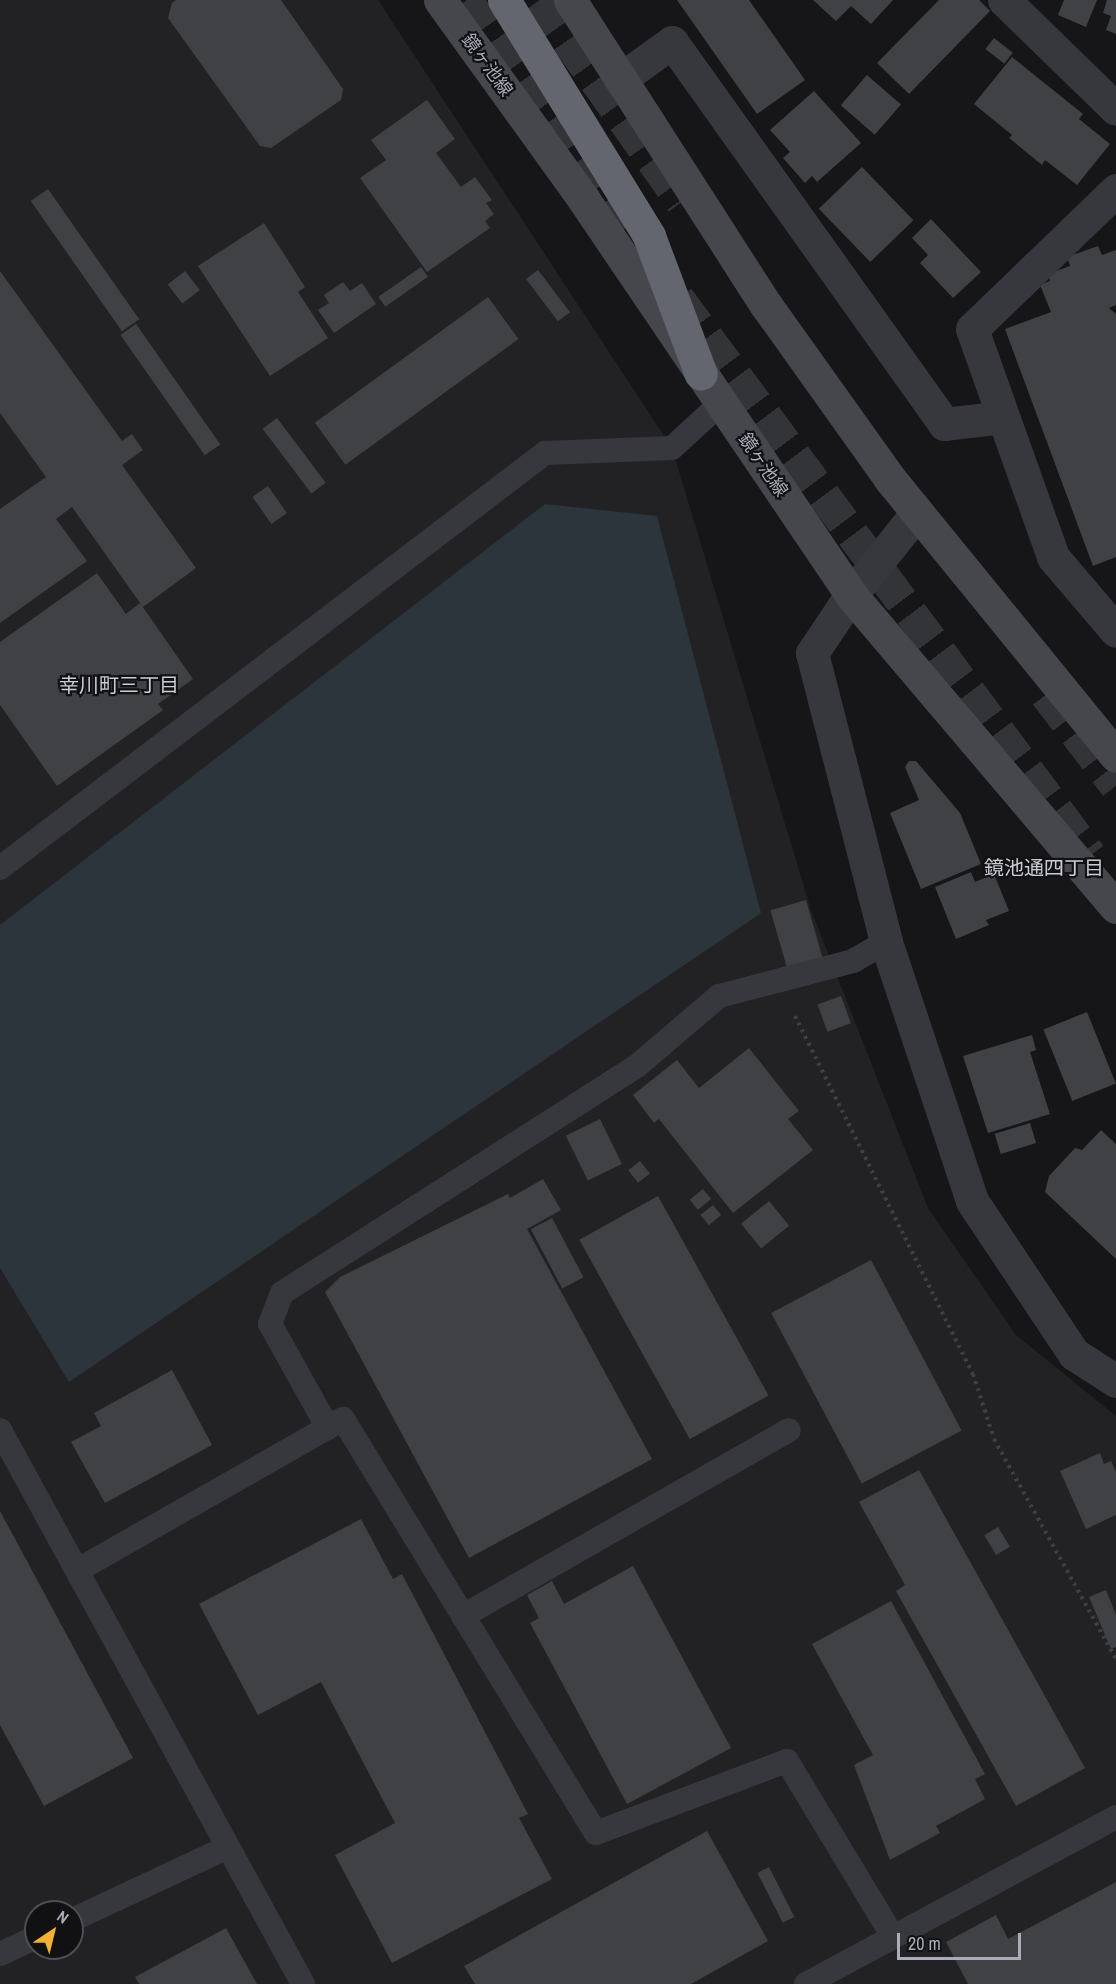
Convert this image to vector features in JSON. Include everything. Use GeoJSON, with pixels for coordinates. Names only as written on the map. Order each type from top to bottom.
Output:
{"type":"FeatureCollection","features":[{"type":"Feature","properties":{"kind":"highway"},"geometry":{"type":"LineString","coordinates":[[504,0],[649,236],[701,374]]}},
{"type":"Feature","properties":{"kind":"street","name":"鏡ヶ池線"},"geometry":{"type":"LineString","coordinates":[[440,0],[584,200],[851,595],[1116,907]]}},
{"type":"Feature","properties":{"kind":"street"},"geometry":{"type":"LineString","coordinates":[[570,0],[619,80],[766,305],[916,514],[1116,756]]}},
{"type":"Feature","properties":{"kind":"street"},"geometry":{"type":"LineString","coordinates":[[1004,0],[1116,109]]}},
{"type":"Feature","properties":{"kind":"street"},"geometry":{"type":"LineString","coordinates":[[619,80],[672,42],[945,424],[1003,417]]}},
{"type":"Feature","properties":{"kind":"street"},"geometry":{"type":"LineString","coordinates":[[1116,190],[972,329],[1053,557],[1116,631]]}},
{"type":"Feature","properties":{"kind":"street"},"geometry":{"type":"LineString","coordinates":[[916,514],[851,595],[812,653],[886,942],[972,1201],[1074,1354],[1116,1381]]}},
{"type":"Feature","properties":{"kind":"lane"},"geometry":{"type":"LineString","coordinates":[[0,868],[545,453],[672,448],[721,403]]}},
{"type":"Feature","properties":{"kind":"lane"},"geometry":{"type":"LineString","coordinates":[[328,1428],[270,1324],[282,1293],[637,1066],[719,996],[854,961],[886,942]]}},
{"type":"Feature","properties":{"kind":"lane"},"geometry":{"type":"LineString","coordinates":[[78,1570],[343,1419],[596,1833],[787,1761],[893,1937]]}},
{"type":"Feature","properties":{"kind":"lane"},"geometry":{"type":"LineString","coordinates":[[0,1430],[303,1984]]}},
{"type":"Feature","properties":{"kind":"lane"},"geometry":{"type":"LineString","coordinates":[[463,1616],[789,1430]]}},
{"type":"Feature","properties":{"kind":"lane"},"geometry":{"type":"LineString","coordinates":[[806,1984],[1116,1817]]}},
{"type":"Feature","properties":{"kind":"lane"},"geometry":{"type":"LineString","coordinates":[[84,1914],[228,1847]]}},
{"type":"Feature","properties":{"kind":"lane"},"geometry":{"type":"LineString","coordinates":[[0,1954],[24,1943]]}},
{"type":"Feature","properties":{"kind":"path"},"geometry":{"type":"LineString","coordinates":[[795,1016],[973,1374],[994,1438],[1116,1659]]}},
{"type":"Feature","properties":{"kind":"shaded area"},"geometry":{"type":"Polygon","coordinates":[[[0,0],[378,0],[672,448],[811,910],[928,1208],[1016,1335],[1116,1416],[1116,1984],[0,1984],[0,0]]]}},
{"type":"Feature","properties":{"kind":"shaded area"},"geometry":{"type":"Polygon","coordinates":[[[545,504],[657,516],[761,913],[69,1382],[0,1268],[0,925],[545,504]]]}},
{"type":"Feature","properties":{"kind":"building"},"geometry":{"type":"Polygon","coordinates":[[[176,0],[281,0],[343,89],[341,100],[271,148],[260,146],[168,18],[172,3],[176,0]]]}},
{"type":"Feature","properties":{"kind":"building"},"geometry":{"type":"Polygon","coordinates":[[[677,0],[749,0],[805,80],[757,114],[677,0]]]}},
{"type":"Feature","properties":{"kind":"building"},"geometry":{"type":"Polygon","coordinates":[[[813,0],[893,0],[871,24],[851,6],[836,21],[813,0]]]}},
{"type":"Feature","properties":{"kind":"building"},"geometry":{"type":"Polygon","coordinates":[[[939,0],[979,0],[990,11],[909,94],[877,63],[939,0]]]}},
{"type":"Feature","properties":{"kind":"building"},"geometry":{"type":"Polygon","coordinates":[[[1064,0],[1097,0],[1086,27],[1058,15],[1064,0]]]}},
{"type":"Feature","properties":{"kind":"building"},"geometry":{"type":"Polygon","coordinates":[[[1107,0],[1116,0],[1116,34],[1106,30],[1111,16],[1103,13],[1107,0]]]}},
{"type":"Feature","properties":{"kind":"building"},"geometry":{"type":"Polygon","coordinates":[[[994,38],[1013,53],[1004,64],[985,49],[994,38]]]}},
{"type":"Feature","properties":{"kind":"building"},"geometry":{"type":"Polygon","coordinates":[[[1012,57],[1083,114],[1079,119],[1110,144],[1077,185],[1045,160],[1042,165],[1009,138],[1012,135],[974,104],[1012,57]]]}},
{"type":"Feature","properties":{"kind":"building"},"geometry":{"type":"Polygon","coordinates":[[[867,75],[901,105],[875,135],[841,105],[867,75]]]}},
{"type":"Feature","properties":{"kind":"building"},"geometry":{"type":"Polygon","coordinates":[[[814,91],[861,143],[817,182],[812,176],[805,183],[783,158],[790,152],[770,130],[814,91]]]}},
{"type":"Feature","properties":{"kind":"building"},"geometry":{"type":"Polygon","coordinates":[[[427,100],[455,139],[436,153],[461,187],[475,177],[492,200],[486,203],[494,214],[485,221],[490,228],[427,272],[360,178],[386,160],[371,140],[427,100]]]}},
{"type":"Feature","properties":{"kind":"building"},"geometry":{"type":"Polygon","coordinates":[[[862,167],[913,220],[870,262],[819,209],[862,167]]]}},
{"type":"Feature","properties":{"kind":"building"},"geometry":{"type":"Polygon","coordinates":[[[48,189],[139,319],[122,331],[31,201],[48,189]]]}},
{"type":"Feature","properties":{"kind":"building"},"geometry":{"type":"Polygon","coordinates":[[[931,219],[981,272],[953,298],[920,263],[928,255],[912,238],[931,219]]]}},
{"type":"Feature","properties":{"kind":"building"},"geometry":{"type":"Polygon","coordinates":[[[264,223],[305,287],[298,292],[328,338],[270,376],[198,266],[264,223]]]}},
{"type":"Feature","properties":{"kind":"building"},"geometry":{"type":"Polygon","coordinates":[[[1098,246],[1102,255],[1116,250],[1116,305],[1109,308],[1116,314],[1116,557],[1093,566],[1005,329],[1051,312],[1040,285],[1050,281],[1048,274],[1070,266],[1067,257],[1098,246]]]}},
{"type":"Feature","properties":{"kind":"building"},"geometry":{"type":"Polygon","coordinates":[[[421,267],[428,277],[385,307],[378,297],[421,267]]]}},
{"type":"Feature","properties":{"kind":"building"},"geometry":{"type":"Polygon","coordinates":[[[538,270],[570,312],[558,321],[526,279],[538,270]]]}},
{"type":"Feature","properties":{"kind":"building"},"geometry":{"type":"Polygon","coordinates":[[[0,271],[122,441],[132,434],[143,450],[122,465],[196,568],[143,607],[72,507],[56,519],[87,561],[0,623],[0,509],[46,477],[0,413],[0,271]]]}},
{"type":"Feature","properties":{"kind":"building"},"geometry":{"type":"Polygon","coordinates":[[[185,271],[200,290],[182,303],[168,285],[185,271]]]}},
{"type":"Feature","properties":{"kind":"building"},"geometry":{"type":"Polygon","coordinates":[[[343,282],[350,291],[362,283],[376,304],[334,333],[318,310],[329,303],[324,295],[343,282]]]}},
{"type":"Feature","properties":{"kind":"building"},"geometry":{"type":"Polygon","coordinates":[[[488,297],[519,339],[345,465],[315,423],[488,297]]]}},
{"type":"Feature","properties":{"kind":"building"},"geometry":{"type":"Polygon","coordinates":[[[136,324],[220,444],[205,455],[120,335],[136,324]]]}},
{"type":"Feature","properties":{"kind":"building"},"geometry":{"type":"Polygon","coordinates":[[[277,418],[326,483],[311,494],[263,429],[277,418]]]}},
{"type":"Feature","properties":{"kind":"building"},"geometry":{"type":"Polygon","coordinates":[[[268,486],[287,513],[271,524],[252,497],[268,486]]]}},
{"type":"Feature","properties":{"kind":"building"},"geometry":{"type":"Polygon","coordinates":[[[97,573],[126,614],[140,603],[193,679],[158,704],[163,710],[57,786],[0,705],[0,642],[97,573]]]}},
{"type":"Feature","properties":{"kind":"building"},"geometry":{"type":"Polygon","coordinates":[[[909,761],[916,761],[960,813],[981,864],[921,889],[890,813],[919,800],[905,767],[909,761]]]}},
{"type":"Feature","properties":{"kind":"building"},"geometry":{"type":"Polygon","coordinates":[[[971,872],[975,882],[994,874],[1009,911],[986,920],[989,925],[956,939],[935,887],[971,872]]]}},
{"type":"Feature","properties":{"kind":"building"},"geometry":{"type":"Polygon","coordinates":[[[806,900],[824,962],[788,973],[770,910],[806,900]]]}},
{"type":"Feature","properties":{"kind":"building"},"geometry":{"type":"Polygon","coordinates":[[[841,996],[851,1023],[827,1032],[818,1005],[841,996]]]}},
{"type":"Feature","properties":{"kind":"building"},"geometry":{"type":"Polygon","coordinates":[[[1087,1012],[1116,1083],[1072,1101],[1043,1030],[1087,1012]]]}},
{"type":"Feature","properties":{"kind":"building"},"geometry":{"type":"Polygon","coordinates":[[[1032,1035],[1036,1050],[1030,1052],[1050,1114],[988,1133],[963,1056],[1032,1035]]]}},
{"type":"Feature","properties":{"kind":"building"},"geometry":{"type":"Polygon","coordinates":[[[749,1048],[799,1111],[788,1119],[813,1150],[733,1213],[659,1119],[654,1123],[633,1095],[677,1060],[699,1088],[749,1048]]]}},
{"type":"Feature","properties":{"kind":"building"},"geometry":{"type":"Polygon","coordinates":[[[600,1119],[622,1164],[588,1181],[566,1136],[600,1119]]]}},
{"type":"Feature","properties":{"kind":"building"},"geometry":{"type":"Polygon","coordinates":[[[1030,1123],[1036,1143],[1001,1154],[995,1134],[1030,1123]]]}},
{"type":"Feature","properties":{"kind":"building"},"geometry":{"type":"Polygon","coordinates":[[[1101,1130],[1116,1144],[1116,1259],[1045,1192],[1049,1176],[1075,1148],[1082,1150],[1101,1130]]]}},
{"type":"Feature","properties":{"kind":"building"},"geometry":{"type":"Polygon","coordinates":[[[640,1161],[650,1174],[638,1183],[628,1170],[640,1161]]]}},
{"type":"Feature","properties":{"kind":"building"},"geometry":{"type":"Polygon","coordinates":[[[543,1179],[561,1210],[527,1229],[652,1459],[469,1558],[325,1292],[340,1277],[508,1194],[510,1198],[543,1179]]]}},
{"type":"Feature","properties":{"kind":"building"},"geometry":{"type":"Polygon","coordinates":[[[703,1189],[711,1199],[698,1210],[690,1200],[703,1189]]]}},
{"type":"Feature","properties":{"kind":"building"},"geometry":{"type":"Polygon","coordinates":[[[658,1196],[769,1395],[690,1439],[579,1240],[658,1196]]]}},
{"type":"Feature","properties":{"kind":"building"},"geometry":{"type":"Polygon","coordinates":[[[769,1201],[789,1226],[761,1249],[741,1224],[769,1201]]]}},
{"type":"Feature","properties":{"kind":"building"},"geometry":{"type":"Polygon","coordinates":[[[713,1205],[721,1215],[709,1225],[701,1215],[713,1205]]]}},
{"type":"Feature","properties":{"kind":"building"},"geometry":{"type":"Polygon","coordinates":[[[552,1218],[583,1277],[562,1288],[531,1229],[552,1218]]]}},
{"type":"Feature","properties":{"kind":"building"},"geometry":{"type":"Polygon","coordinates":[[[871,1260],[962,1430],[862,1483],[771,1313],[871,1260]]]}},
{"type":"Feature","properties":{"kind":"building"},"geometry":{"type":"Polygon","coordinates":[[[172,1370],[212,1445],[105,1503],[71,1442],[101,1426],[94,1413],[172,1370]]]}},
{"type":"Feature","properties":{"kind":"building"},"geometry":{"type":"Polygon","coordinates":[[[1100,1453],[1104,1464],[1111,1461],[1116,1472],[1116,1515],[1086,1529],[1060,1471],[1100,1453]]]}},
{"type":"Feature","properties":{"kind":"building"},"geometry":{"type":"Polygon","coordinates":[[[919,1470],[1085,1768],[1016,1806],[896,1591],[905,1585],[859,1502],[919,1470]]]}},
{"type":"Feature","properties":{"kind":"building"},"geometry":{"type":"Polygon","coordinates":[[[0,1511],[133,1758],[44,1806],[0,1725],[0,1511]]]}},
{"type":"Feature","properties":{"kind":"building"},"geometry":{"type":"Polygon","coordinates":[[[361,1519],[393,1579],[402,1574],[528,1814],[519,1818],[552,1879],[392,1963],[335,1855],[395,1823],[321,1682],[258,1715],[199,1604],[361,1519]]]}},
{"type":"Feature","properties":{"kind":"building"},"geometry":{"type":"Polygon","coordinates":[[[998,1527],[1010,1547],[996,1555],[984,1535],[998,1527]]]}},
{"type":"Feature","properties":{"kind":"building"},"geometry":{"type":"Polygon","coordinates":[[[633,1566],[731,1748],[627,1804],[530,1623],[539,1618],[527,1595],[552,1581],[564,1604],[633,1566]]]}},
{"type":"Feature","properties":{"kind":"building"},"geometry":{"type":"Polygon","coordinates":[[[1106,1590],[1116,1615],[1116,1647],[1111,1649],[1089,1597],[1106,1590]]]}},
{"type":"Feature","properties":{"kind":"building"},"geometry":{"type":"Polygon","coordinates":[[[891,1601],[985,1774],[975,1779],[985,1799],[936,1826],[940,1833],[890,1860],[854,1765],[873,1755],[812,1644],[891,1601]]]}},
{"type":"Feature","properties":{"kind":"building"},"geometry":{"type":"Polygon","coordinates":[[[707,1831],[768,1941],[691,1984],[475,1984],[464,1966],[707,1831]]]}},
{"type":"Feature","properties":{"kind":"building"},"geometry":{"type":"Polygon","coordinates":[[[769,1867],[794,1917],[783,1923],[757,1873],[769,1867]]]}},
{"type":"Feature","properties":{"kind":"building"},"geometry":{"type":"Polygon","coordinates":[[[1116,1882],[1116,1984],[968,1984],[946,1942],[996,1915],[1008,1939],[1116,1882]]]}},
{"type":"Feature","properties":{"kind":"building"},"geometry":{"type":"Polygon","coordinates":[[[226,1928],[257,1984],[139,1984],[135,1977],[226,1928]]]}},
{"type":"Feature","properties":{"kind":"tunnel"},"geometry":{"type":"LineString","coordinates":[[466,0],[632,234]]}},
{"type":"Feature","properties":{"kind":"tunnel"},"geometry":{"type":"LineString","coordinates":[[539,0],[682,201]]}},
{"type":"Feature","properties":{"kind":"tunnel"},"geometry":{"type":"LineString","coordinates":[[678,298],[1090,855]]}},
{"type":"Feature","properties":{"kind":"tunnel"},"geometry":{"type":"LineString","coordinates":[[1046,694],[1116,785]]}},
{"type":"Feature","properties":{"kind":"district","name":"幸川町三丁目"},"geometry":{"type":"Point","coordinates":[119,684]}},
{"type":"Feature","properties":{"kind":"district","name":"鏡池通四丁目"},"geometry":{"type":"Point","coordinates":[1044,867]}}]}
